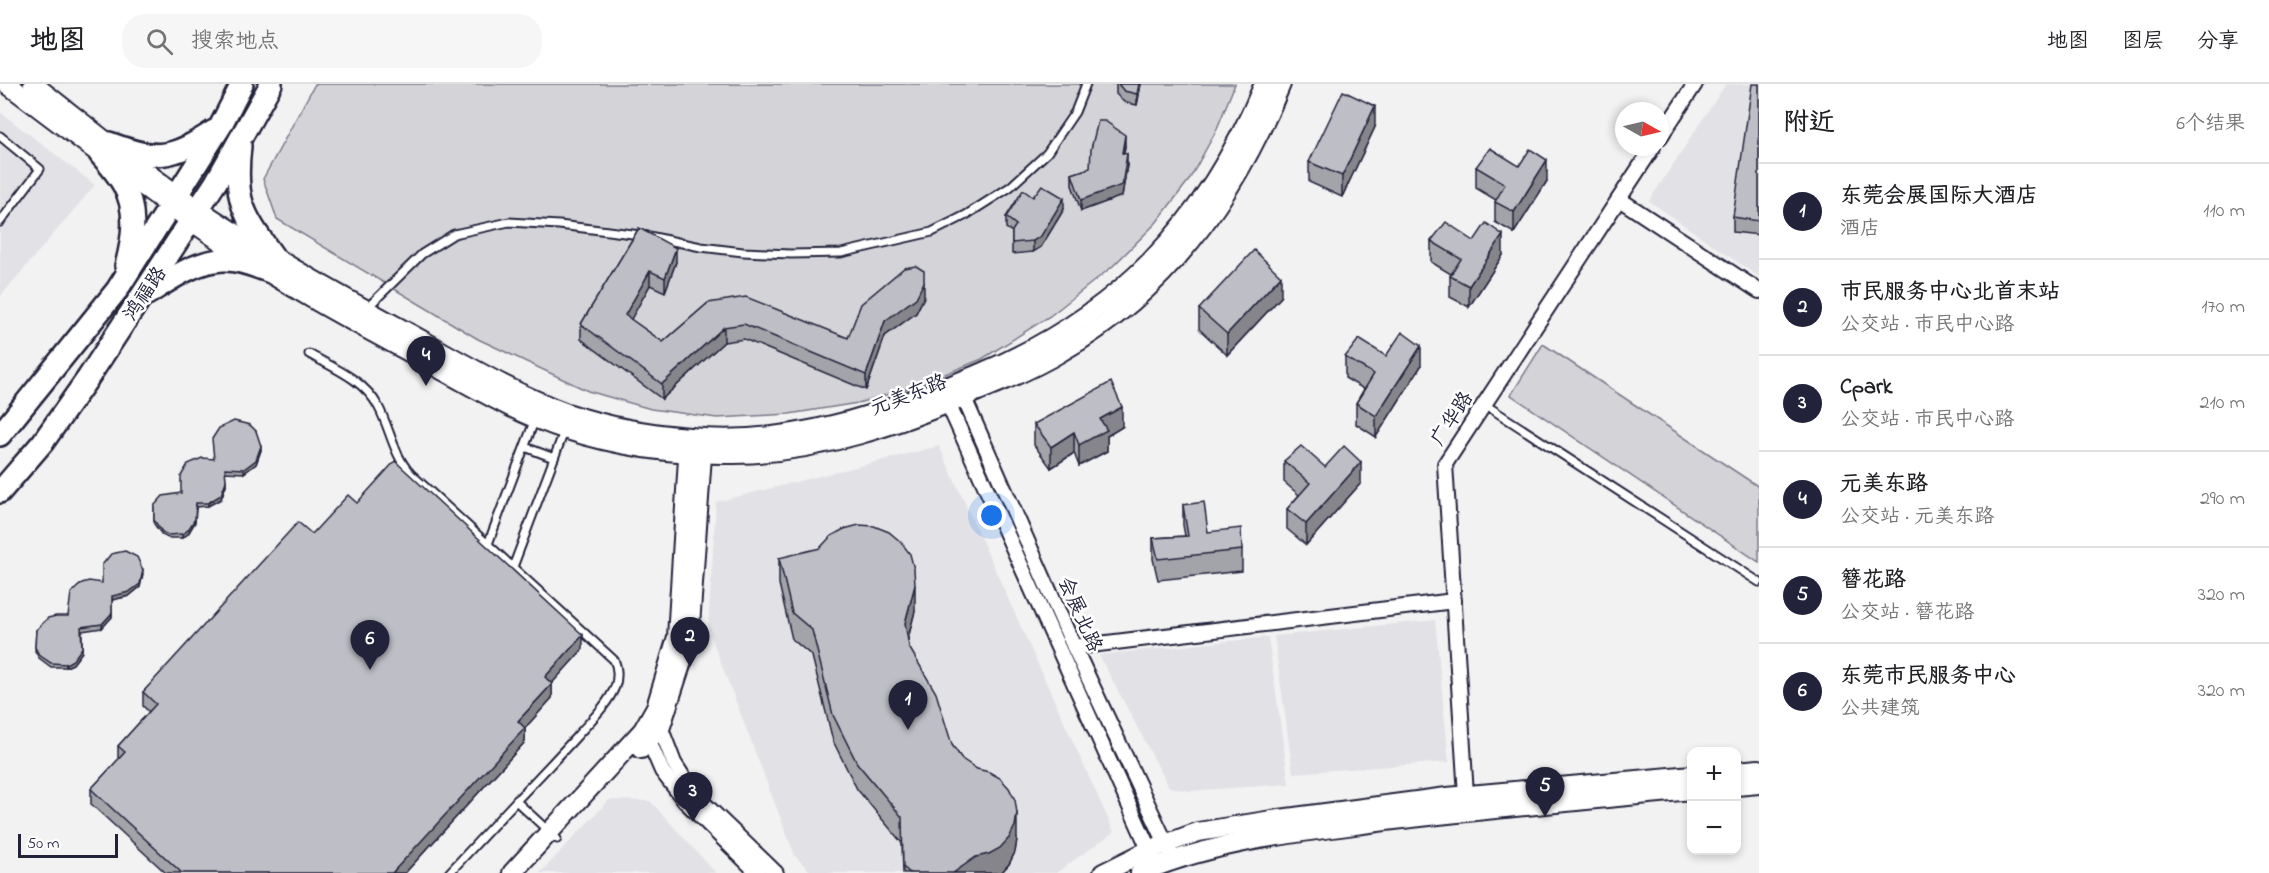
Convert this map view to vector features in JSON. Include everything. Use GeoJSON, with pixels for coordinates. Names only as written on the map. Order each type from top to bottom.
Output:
{"type":"FeatureCollection","features":[{"type":"Feature","properties":{"kind":"main road","name":"鸿福路"},"geometry":{"type":"LineString","coordinates":[[0,435],[117,290],[220,127],[242,84]]}},
{"type":"Feature","properties":{"kind":"main road","name":"鸿福路"},"geometry":{"type":"LineString","coordinates":[[0,492],[43,442],[88,378],[195,214],[241,139],[271,84]]}},
{"type":"Feature","properties":{"kind":"main road"},"geometry":{"type":"LineString","coordinates":[[105,149],[165,156],[192,145],[220,127]]}},
{"type":"Feature","properties":{"kind":"main road"},"geometry":{"type":"LineString","coordinates":[[141,297],[198,265],[223,260],[270,263],[243,210],[238,192],[237,171],[241,139]]}},
{"type":"Feature","properties":{"kind":"main road"},"geometry":{"type":"LineString","coordinates":[[105,149],[124,184],[133,213],[133,240],[125,271],[117,290]]}},
{"type":"Feature","properties":{"kind":"street","name":"元美东路"},"geometry":{"type":"LineString","coordinates":[[7,84],[358,324],[504,402],[565,429],[609,440],[696,445]]}},
{"type":"Feature","properties":{"kind":"street","name":"元美东路"},"geometry":{"type":"LineString","coordinates":[[33,84],[105,149]]}},
{"type":"Feature","properties":{"kind":"street","name":"元美东路"},"geometry":{"type":"LineString","coordinates":[[270,263],[365,309],[511,388],[568,413],[735,454],[781,451],[828,443],[874,432],[953,393],[1055,338],[1124,287],[1153,260],[1205,198],[1241,135],[1264,84]]}},
{"type":"Feature","properties":{"kind":"street","name":"元美东路"},"geometry":{"type":"LineString","coordinates":[[953,393],[1016,376],[1064,351],[1134,299],[1164,271],[1217,207],[1256,141],[1281,84]]}},
{"type":"Feature","properties":{"kind":"street"},"geometry":{"type":"LineString","coordinates":[[1669,123],[1695,84]]}},
{"type":"Feature","properties":{"kind":"street","name":"广华路"},"geometry":{"type":"LineString","coordinates":[[1466,795],[1445,464],[1647,156]]}},
{"type":"Feature","properties":{"kind":"street"},"geometry":{"type":"LineString","coordinates":[[1619,199],[1759,291]]}},
{"type":"Feature","properties":{"kind":"street","name":"会展北路"},"geometry":{"type":"LineString","coordinates":[[953,393],[1074,647],[1157,858]]}},
{"type":"Feature","properties":{"kind":"street","name":"会展北路"},"geometry":{"type":"LineString","coordinates":[[953,393],[1157,858]]}},
{"type":"Feature","properties":{"kind":"street"},"geometry":{"type":"LineString","coordinates":[[525,873],[553,836],[652,728],[689,640],[696,445]]}},
{"type":"Feature","properties":{"kind":"street"},"geometry":{"type":"LineString","coordinates":[[1074,647],[1454,601]]}},
{"type":"Feature","properties":{"kind":"street"},"geometry":{"type":"LineString","coordinates":[[652,728],[662,771],[685,801],[758,873]]}},
{"type":"Feature","properties":{"kind":"street"},"geometry":{"type":"LineString","coordinates":[[652,728],[694,794],[776,873]]}},
{"type":"Feature","properties":{"kind":"street"},"geometry":{"type":"LineString","coordinates":[[1741,770],[1759,768]]}},
{"type":"Feature","properties":{"kind":"street"},"geometry":{"type":"LineString","coordinates":[[1157,858],[1198,832],[1335,810],[1466,795],[1687,775]]}},
{"type":"Feature","properties":{"kind":"street"},"geometry":{"type":"LineString","coordinates":[[1741,786],[1759,784]]}},
{"type":"Feature","properties":{"kind":"street"},"geometry":{"type":"LineString","coordinates":[[1103,873],[1157,858],[1337,828],[1447,814],[1687,790]]}},
{"type":"Feature","properties":{"kind":"street"},"geometry":{"type":"LineString","coordinates":[[512,873],[553,836]]}},
{"type":"Feature","properties":{"kind":"lane"},"geometry":{"type":"LineString","coordinates":[[365,309],[422,254],[454,234],[509,222],[559,225],[649,236],[701,247],[743,252],[791,254],[842,253],[932,232],[966,215],[1010,187],[1047,153],[1075,112],[1086,84]]}},
{"type":"Feature","properties":{"kind":"lane"},"geometry":{"type":"LineString","coordinates":[[0,136],[40,169],[0,222]]}},
{"type":"Feature","properties":{"kind":"lane"},"geometry":{"type":"LineString","coordinates":[[309,354],[349,377],[372,396],[403,465],[614,660],[617,666],[616,685],[597,714],[449,873]]}},
{"type":"Feature","properties":{"kind":"lane"},"geometry":{"type":"LineString","coordinates":[[1484,404],[1759,582]]}},
{"type":"Feature","properties":{"kind":"lane"},"geometry":{"type":"LineString","coordinates":[[488,544],[536,417]]}},
{"type":"Feature","properties":{"kind":"lane"},"geometry":{"type":"LineString","coordinates":[[513,567],[565,429]]}},
{"type":"Feature","properties":{"kind":"lane"},"geometry":{"type":"LineString","coordinates":[[525,447],[554,458]]}},
{"type":"Feature","properties":{"kind":"lane"},"geometry":{"type":"LineString","coordinates":[[516,801],[553,836]]}},
{"type":"Feature","properties":{"kind":"shaded area"},"geometry":{"type":"Polygon","coordinates":[[[315,84],[1235,84],[1216,131],[1189,180],[1156,223],[1113,266],[1050,316],[982,359],[916,386],[858,403],[789,414],[717,418],[651,409],[588,391],[478,339],[277,219],[263,179],[315,84]]]}},
{"type":"Feature","properties":{"kind":"shaded area"},"geometry":{"type":"Polygon","coordinates":[[[1726,84],[1759,84],[1759,277],[1649,201],[1726,84]]]}},
{"type":"Feature","properties":{"kind":"shaded area"},"geometry":{"type":"Polygon","coordinates":[[[0,112],[95,185],[0,297],[0,112]]]}},
{"type":"Feature","properties":{"kind":"shaded area"},"geometry":{"type":"Polygon","coordinates":[[[1543,344],[1759,487],[1759,562],[1511,395],[1543,344]]]}},
{"type":"Feature","properties":{"kind":"shaded area"},"geometry":{"type":"Polygon","coordinates":[[[939,446],[1114,832],[1056,873],[812,873],[795,856],[708,629],[716,502],[939,446]]]}},
{"type":"Feature","properties":{"kind":"shaded area"},"geometry":{"type":"Polygon","coordinates":[[[1435,620],[1449,762],[1293,773],[1274,636],[1435,620]]]}},
{"type":"Feature","properties":{"kind":"shaded area"},"geometry":{"type":"Polygon","coordinates":[[[1268,637],[1289,784],[1189,791],[1169,787],[1099,655],[1268,637]]]}},
{"type":"Feature","properties":{"kind":"shaded area"},"geometry":{"type":"Polygon","coordinates":[[[609,800],[650,801],[716,873],[540,873],[609,800]]]}},
{"type":"Feature","properties":{"kind":"building"},"geometry":{"type":"Polygon","coordinates":[[[1118,84],[1139,84],[1137,94],[1124,91],[1118,84]]]}},
{"type":"Feature","properties":{"kind":"building"},"geometry":{"type":"Polygon","coordinates":[[[1752,84],[1759,84],[1759,221],[1733,217],[1752,84]]]}},
{"type":"Feature","properties":{"kind":"building"},"geometry":{"type":"Polygon","coordinates":[[[1343,91],[1375,106],[1342,176],[1309,162],[1343,91]]]}},
{"type":"Feature","properties":{"kind":"building"},"geometry":{"type":"Polygon","coordinates":[[[1098,121],[1105,121],[1125,135],[1122,153],[1127,154],[1122,185],[1081,200],[1072,174],[1090,168],[1091,149],[1098,121]]]}},
{"type":"Feature","properties":{"kind":"building"},"geometry":{"type":"Polygon","coordinates":[[[1490,148],[1519,166],[1530,149],[1547,160],[1514,212],[1495,202],[1505,184],[1476,167],[1490,148]]]}},
{"type":"Feature","properties":{"kind":"building"},"geometry":{"type":"Polygon","coordinates":[[[1042,185],[1064,198],[1041,236],[1033,241],[1012,243],[1012,231],[1016,225],[1006,217],[1023,190],[1033,197],[1042,185]]]}},
{"type":"Feature","properties":{"kind":"building"},"geometry":{"type":"Polygon","coordinates":[[[1446,222],[1474,241],[1486,223],[1503,235],[1469,286],[1450,276],[1461,259],[1431,241],[1446,222]]]}},
{"type":"Feature","properties":{"kind":"building"},"geometry":{"type":"Polygon","coordinates":[[[639,228],[676,248],[665,278],[650,271],[625,315],[663,342],[708,303],[746,297],[848,338],[861,304],[904,268],[916,266],[924,271],[924,282],[916,298],[885,321],[866,375],[744,324],[724,327],[662,384],[581,324],[639,228]]]}},
{"type":"Feature","properties":{"kind":"building"},"geometry":{"type":"Polygon","coordinates":[[[1254,250],[1281,276],[1227,334],[1199,309],[1254,250]]]}},
{"type":"Feature","properties":{"kind":"building"},"geometry":{"type":"Polygon","coordinates":[[[1402,332],[1421,346],[1376,416],[1356,403],[1374,374],[1345,357],[1359,339],[1386,356],[1402,332]]]}},
{"type":"Feature","properties":{"kind":"building"},"geometry":{"type":"Polygon","coordinates":[[[1111,382],[1122,407],[1100,419],[1107,430],[1079,445],[1074,432],[1051,447],[1034,424],[1111,382]]]}},
{"type":"Feature","properties":{"kind":"building"},"geometry":{"type":"Polygon","coordinates":[[[234,421],[250,425],[256,431],[261,446],[256,460],[244,469],[225,468],[226,481],[221,495],[208,503],[196,503],[195,519],[188,530],[182,534],[168,535],[162,532],[154,520],[154,506],[163,496],[181,493],[181,476],[188,464],[202,458],[214,459],[212,439],[219,428],[234,421]]]}},
{"type":"Feature","properties":{"kind":"building"},"geometry":{"type":"Polygon","coordinates":[[[1301,446],[1325,467],[1344,446],[1361,462],[1306,524],[1287,509],[1310,483],[1284,461],[1301,446]]]}},
{"type":"Feature","properties":{"kind":"building"},"geometry":{"type":"Polygon","coordinates":[[[395,461],[583,635],[545,677],[552,684],[518,721],[525,728],[392,873],[182,873],[91,789],[125,752],[118,746],[156,704],[143,692],[298,522],[312,534],[348,495],[357,503],[395,461]]]}},
{"type":"Feature","properties":{"kind":"building"},"geometry":{"type":"Polygon","coordinates":[[[1204,502],[1208,532],[1241,528],[1242,550],[1158,559],[1153,538],[1188,536],[1183,505],[1204,502]]]}},
{"type":"Feature","properties":{"kind":"building"},"geometry":{"type":"Polygon","coordinates":[[[859,525],[874,526],[889,532],[910,554],[915,585],[905,623],[909,647],[936,693],[952,745],[962,759],[977,769],[1000,778],[1009,788],[1015,800],[1017,813],[1015,826],[1009,838],[1000,848],[976,857],[953,873],[910,873],[903,867],[902,817],[857,763],[833,715],[812,630],[792,613],[779,558],[820,548],[831,536],[859,525]]]}},
{"type":"Feature","properties":{"kind":"building"},"geometry":{"type":"Polygon","coordinates":[[[125,551],[137,557],[143,570],[140,584],[129,592],[112,596],[112,613],[102,624],[81,627],[82,648],[73,660],[66,664],[51,663],[39,655],[35,647],[36,630],[48,618],[68,616],[71,593],[82,583],[89,581],[102,583],[102,565],[111,554],[125,551]]]}},
{"type":"Feature","properties":{"kind":"place","name":"元美东路"},"geometry":{"type":"Point","coordinates":[426,386]}},
{"type":"Feature","properties":{"kind":"place","name":"市民服务中心北首末站"},"geometry":{"type":"Point","coordinates":[690,667]}},
{"type":"Feature","properties":{"kind":"place","name":"东莞市民服务中心"},"geometry":{"type":"Point","coordinates":[370,670]}},
{"type":"Feature","properties":{"kind":"place","name":"东莞会展国际大酒店"},"geometry":{"type":"Point","coordinates":[908,730]}},
{"type":"Feature","properties":{"kind":"place","name":"簪花路"},"geometry":{"type":"Point","coordinates":[1545,817]}},
{"type":"Feature","properties":{"kind":"place","name":"Cpark"},"geometry":{"type":"Point","coordinates":[693,822]}}]}
